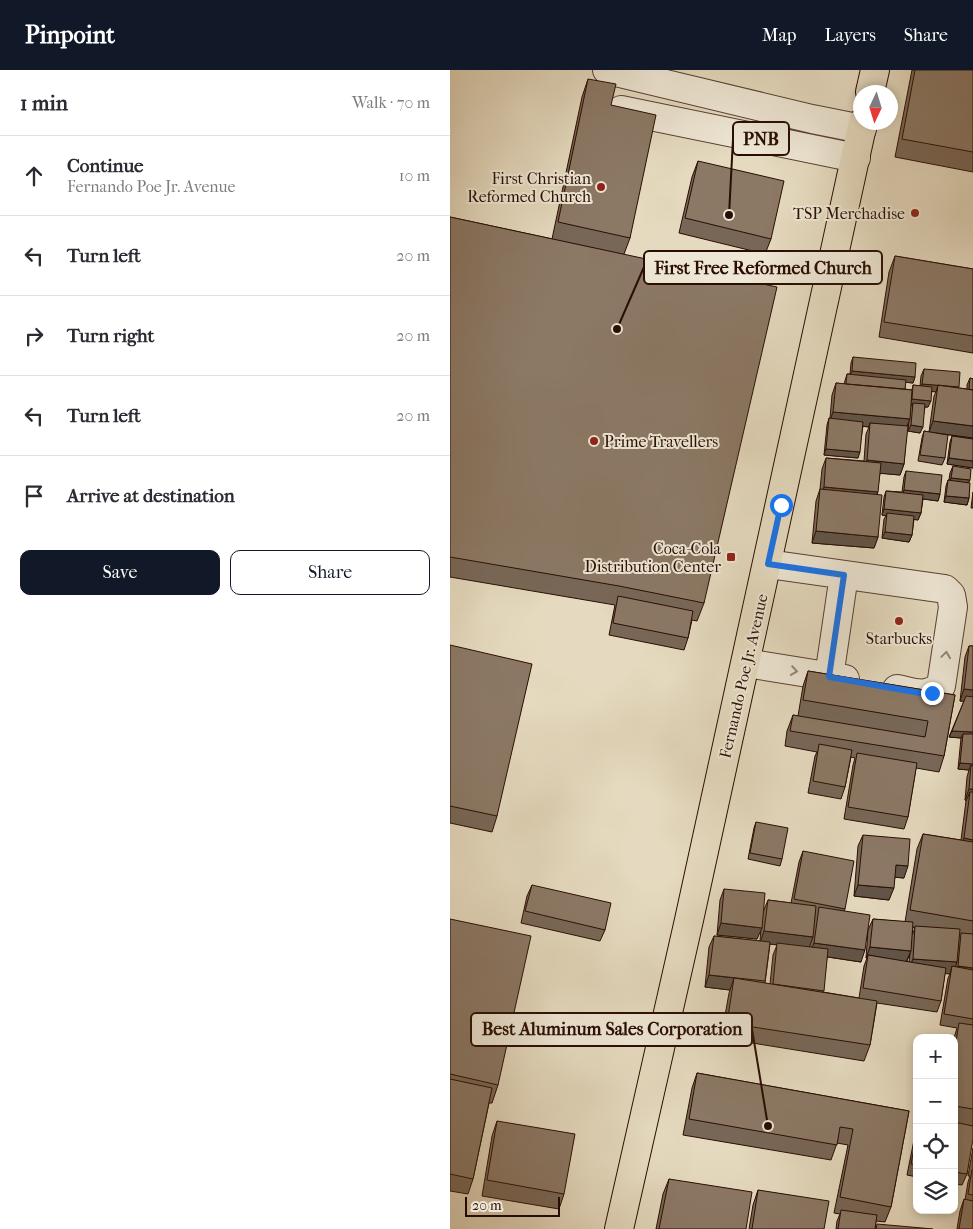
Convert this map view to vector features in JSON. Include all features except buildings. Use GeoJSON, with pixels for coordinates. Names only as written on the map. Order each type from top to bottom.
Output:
{"type":"FeatureCollection","features":[{"type":"Feature","properties":{"kind":"main road"},"geometry":{"type":"LineString","coordinates":[[872,85],[875,70]]}},
{"type":"Feature","properties":{"kind":"main road","name":"Fernando Poe Jr. Avenue"},"geometry":{"type":"LineString","coordinates":[[618,1229],[689,920],[862,130]]}},
{"type":"Feature","properties":{"kind":"lane"},"geometry":{"type":"LineString","coordinates":[[607,70],[812,119],[853,125]]}},
{"type":"Feature","properties":{"kind":"lane"},"geometry":{"type":"LineString","coordinates":[[621,110],[856,158]]}},
{"type":"Feature","properties":{"kind":"lane"},"geometry":{"type":"LineString","coordinates":[[746,663],[926,694],[932,693],[941,686],[953,607],[951,595],[945,589],[768,564]]}},
{"type":"Feature","properties":{"kind":"lane"},"geometry":{"type":"LineString","coordinates":[[829,677],[844,575]]}},
{"type":"Feature","properties":{"kind":"place","name":"First Christian Reformed Church"},"geometry":{"type":"Point","coordinates":[601,187]}},
{"type":"Feature","properties":{"kind":"place","name":"TSP Merchadise"},"geometry":{"type":"Point","coordinates":[915,213]}},
{"type":"Feature","properties":{"kind":"place","name":"PNB"},"geometry":{"type":"Point","coordinates":[729,215]}},
{"type":"Feature","properties":{"kind":"place","name":"First Free Reformed Church"},"geometry":{"type":"Point","coordinates":[617,329]}},
{"type":"Feature","properties":{"kind":"place","name":"Prime Travellers"},"geometry":{"type":"Point","coordinates":[594,441]}},
{"type":"Feature","properties":{"kind":"place","name":"Coca-Cola Distribution Center"},"geometry":{"type":"Point","coordinates":[731,557]}},
{"type":"Feature","properties":{"kind":"place","name":"Starbucks"},"geometry":{"type":"Point","coordinates":[899,621]}},
{"type":"Feature","properties":{"kind":"place","name":"Best Aluminum Sales Corporation"},"geometry":{"type":"Point","coordinates":[768,1126]}},
{"type":"Feature","properties":{"kind":"route"},"geometry":{"type":"LineString","coordinates":[[781,505],[768,564],[844,575],[829,677],[926,694],[932,693]]}}]}
